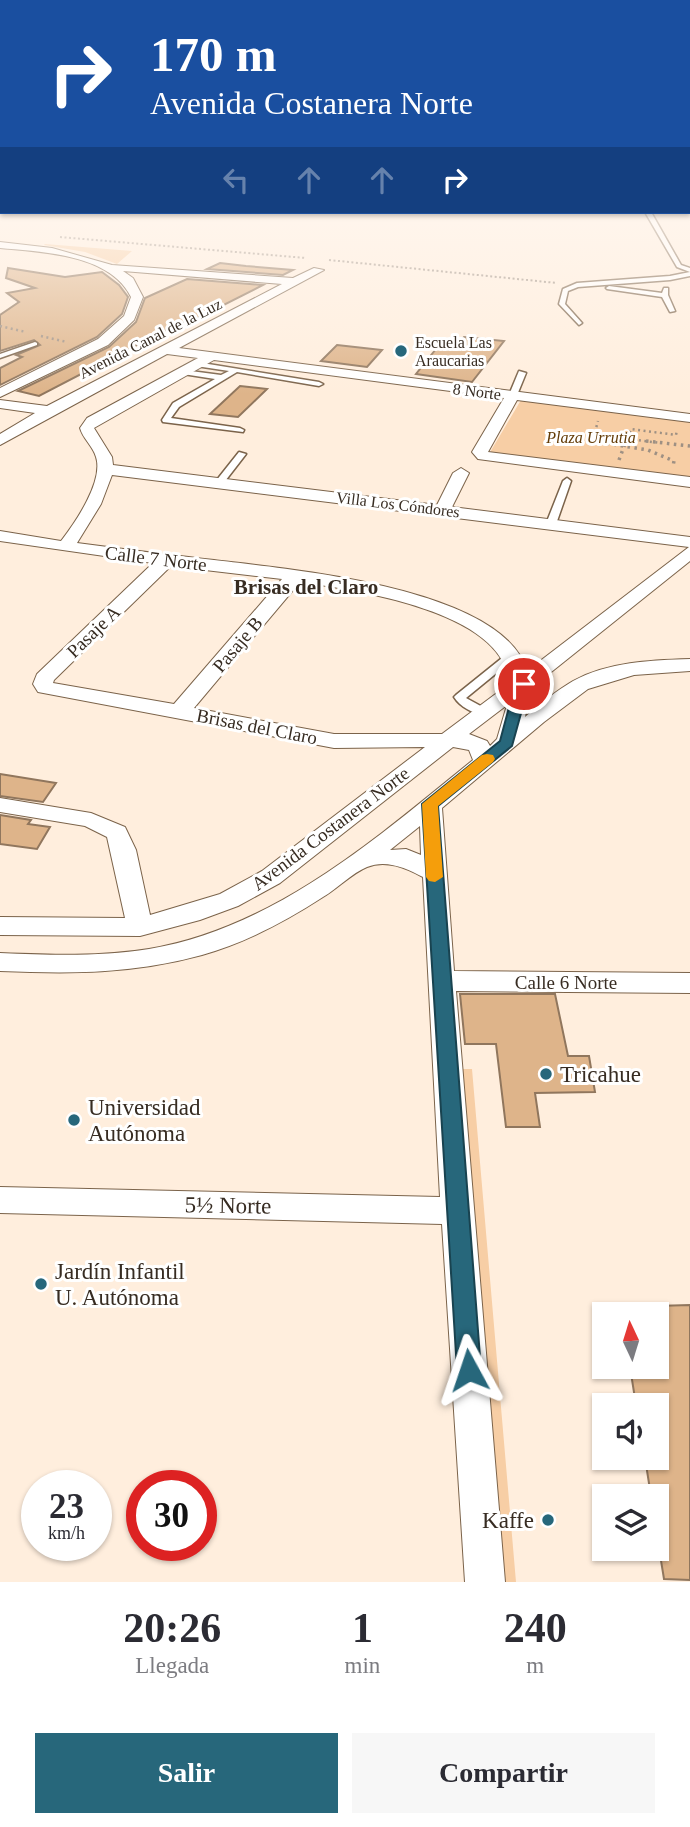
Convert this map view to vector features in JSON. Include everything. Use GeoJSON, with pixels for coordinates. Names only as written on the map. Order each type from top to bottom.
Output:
{"type":"FeatureCollection","features":[{"type":"Feature","properties":{"kind":"street"},"geometry":{"type":"LineString","coordinates":[[7,246],[61,252],[114,268],[296,282]]}},
{"type":"Feature","properties":{"kind":"street","name":"Avenida Canal de la Luz"},"geometry":{"type":"LineString","coordinates":[[0,440],[48,411],[296,282],[319,263]]}},
{"type":"Feature","properties":{"kind":"street"},"geometry":{"type":"LineString","coordinates":[[0,393],[109,344],[133,316],[143,293],[114,268]]}},
{"type":"Feature","properties":{"kind":"street"},"geometry":{"type":"LineString","coordinates":[[161,284],[185,272]]}},
{"type":"Feature","properties":{"kind":"street","name":"8 Norte"},"geometry":{"type":"LineString","coordinates":[[139,350],[161,351],[198,364],[513,395],[480,452],[483,456],[690,482]]}},
{"type":"Feature","properties":{"kind":"street"},"geometry":{"type":"LineString","coordinates":[[65,547],[85,522],[105,469],[104,459],[87,428],[99,416],[198,364]]}},
{"type":"Feature","properties":{"kind":"street"},"geometry":{"type":"LineString","coordinates":[[513,395],[685,417]]}},
{"type":"Feature","properties":{"kind":"street"},"geometry":{"type":"LineString","coordinates":[[0,404],[99,416]]}},
{"type":"Feature","properties":{"kind":"street","name":"Villa Los Cóndores"},"geometry":{"type":"LineString","coordinates":[[105,469],[443,509],[690,542]]}},
{"type":"Feature","properties":{"kind":"street"},"geometry":{"type":"LineString","coordinates":[[443,509],[461,473]]}},
{"type":"Feature","properties":{"kind":"street","name":"Calle 7 Norte"},"geometry":{"type":"LineString","coordinates":[[0,536],[65,547],[295,576],[380,591],[452,613],[491,634],[511,656],[522,685]]}},
{"type":"Feature","properties":{"kind":"street","name":"Avenida Costanera Norte"},"geometry":{"type":"LineString","coordinates":[[0,926],[140,927],[191,914],[229,900],[271,877],[522,685],[690,552]]}},
{"type":"Feature","properties":{"kind":"street","name":"Pasaje A"},"geometry":{"type":"LineString","coordinates":[[68,692],[45,688],[44,678],[167,560]]}},
{"type":"Feature","properties":{"kind":"street","name":"Pasaje B"},"geometry":{"type":"LineString","coordinates":[[179,712],[295,576]]}},
{"type":"Feature","properties":{"kind":"street","name":"Avenida Costanera Norte"},"geometry":{"type":"LineString","coordinates":[[0,962],[99,964],[181,952],[269,919],[301,902],[361,859],[564,696],[590,681],[618,671],[640,667],[690,665]]}},
{"type":"Feature","properties":{"kind":"street"},"geometry":{"type":"LineString","coordinates":[[507,743],[522,685],[550,695],[564,696]]}},
{"type":"Feature","properties":{"kind":"street","name":"Brisas del Claro"},"geometry":{"type":"LineString","coordinates":[[68,692],[334,741],[448,739]]}},
{"type":"Feature","properties":{"kind":"street"},"geometry":{"type":"LineString","coordinates":[[448,739],[474,743],[483,751],[484,761]]}},
{"type":"Feature","properties":{"kind":"street"},"geometry":{"type":"LineString","coordinates":[[430,804],[485,1582]]}},
{"type":"Feature","properties":{"kind":"street"},"geometry":{"type":"LineString","coordinates":[[0,805],[92,820],[117,832],[124,850],[140,927]]}},
{"type":"Feature","properties":{"kind":"street"},"geometry":{"type":"LineString","coordinates":[[361,859],[406,857],[435,873]]}},
{"type":"Feature","properties":{"kind":"street","name":"Calle 6 Norte"},"geometry":{"type":"LineString","coordinates":[[442,981],[690,983]]}},
{"type":"Feature","properties":{"kind":"street","name":"5½ Norte"},"geometry":{"type":"LineString","coordinates":[[0,1200],[457,1211]]}},
{"type":"Feature","properties":{"kind":"lane"},"geometry":{"type":"LineString","coordinates":[[667,246],[679,266],[690,272]]}},
{"type":"Feature","properties":{"kind":"lane"},"geometry":{"type":"LineString","coordinates":[[579,323],[562,304],[565,290],[577,285],[670,278],[690,272]]}},
{"type":"Feature","properties":{"kind":"lane"},"geometry":{"type":"LineString","coordinates":[[670,278],[665,295],[672,311]]}},
{"type":"Feature","properties":{"kind":"lane"},"geometry":{"type":"LineString","coordinates":[[577,285],[665,295]]}},
{"type":"Feature","properties":{"kind":"lane"},"geometry":{"type":"LineString","coordinates":[[0,356],[35,344]]}},
{"type":"Feature","properties":{"kind":"lane"},"geometry":{"type":"LineString","coordinates":[[198,364],[319,384]]}},
{"type":"Feature","properties":{"kind":"lane"},"geometry":{"type":"LineString","coordinates":[[198,364],[224,378]]}},
{"type":"Feature","properties":{"kind":"lane"},"geometry":{"type":"LineString","coordinates":[[234,371],[176,405],[166,421],[240,430]]}},
{"type":"Feature","properties":{"kind":"lane"},"geometry":{"type":"LineString","coordinates":[[513,395],[522,373]]}},
{"type":"Feature","properties":{"kind":"lane"},"geometry":{"type":"LineString","coordinates":[[219,482],[242,454]]}},
{"type":"Feature","properties":{"kind":"lane"},"geometry":{"type":"LineString","coordinates":[[551,524],[567,481]]}},
{"type":"Feature","properties":{"kind":"lane"},"geometry":{"type":"LineString","coordinates":[[484,712],[463,702],[460,697],[511,656]]}},
{"type":"Feature","properties":{"kind":"path"},"geometry":{"type":"LineString","coordinates":[[151,246],[577,285]]}},
{"type":"Feature","properties":{"kind":"path"},"geometry":{"type":"LineString","coordinates":[[603,407],[592,443],[670,456],[674,461],[670,480]]}},
{"type":"Feature","properties":{"kind":"path"},"geometry":{"type":"LineString","coordinates":[[614,474],[631,429],[676,435],[685,417]]}},
{"type":"Feature","properties":{"kind":"path"},"geometry":{"type":"LineString","coordinates":[[628,439],[690,446]]}},
{"type":"Feature","properties":{"kind":"green space"},"geometry":{"type":"Polygon","coordinates":[[[49,246],[132,251],[117,264],[85,252],[49,246]]]}},
{"type":"Feature","properties":{"kind":"green space","name":"Plaza Urrutia"},"geometry":{"type":"Polygon","coordinates":[[[521,400],[690,420],[690,478],[489,454],[521,400]]]}},
{"type":"Feature","properties":{"kind":"green space"},"geometry":{"type":"Polygon","coordinates":[[[454,1069],[472,1069],[516,1582],[494,1582],[454,1069]]]}},
{"type":"Feature","properties":{"kind":"building"},"geometry":{"type":"Polygon","coordinates":[[[220,263],[293,270],[283,275],[207,269],[220,263]]]}},
{"type":"Feature","properties":{"kind":"building"},"geometry":{"type":"Polygon","coordinates":[[[8,268],[65,277],[102,272],[119,285],[128,297],[122,314],[97,337],[0,385],[0,368],[22,357],[16,355],[40,345],[34,340],[0,351],[0,315],[19,302],[7,293],[35,288],[6,278],[8,268]]]}},
{"type":"Feature","properties":{"kind":"building"},"geometry":{"type":"Polygon","coordinates":[[[187,279],[263,285],[190,322],[181,322],[39,396],[18,391],[109,347],[136,322],[145,298],[187,279]]]}},
{"type":"Feature","properties":{"kind":"building"},"geometry":{"type":"Polygon","coordinates":[[[464,337],[504,341],[472,382],[416,374],[444,339],[461,341],[464,337]]]}},
{"type":"Feature","properties":{"kind":"building"},"geometry":{"type":"Polygon","coordinates":[[[337,345],[382,350],[367,367],[321,361],[337,345]]]}},
{"type":"Feature","properties":{"kind":"building"},"geometry":{"type":"Polygon","coordinates":[[[240,386],[267,389],[238,417],[210,414],[240,386]]]}},
{"type":"Feature","properties":{"kind":"building"},"geometry":{"type":"Polygon","coordinates":[[[0,774],[56,783],[43,802],[0,796],[0,774]]]}},
{"type":"Feature","properties":{"kind":"building"},"geometry":{"type":"Polygon","coordinates":[[[0,815],[31,820],[28,824],[50,827],[37,849],[0,844],[0,815]]]}},
{"type":"Feature","properties":{"kind":"building"},"geometry":{"type":"Polygon","coordinates":[[[460,994],[555,994],[568,1056],[589,1056],[595,1092],[535,1093],[540,1127],[506,1127],[496,1044],[465,1044],[460,994]]]}},
{"type":"Feature","properties":{"kind":"building"},"geometry":{"type":"Polygon","coordinates":[[[690,1305],[690,1580],[664,1579],[661,1561],[669,1561],[669,1484],[649,1484],[647,1470],[669,1470],[669,1393],[634,1393],[632,1379],[669,1379],[669,1306],[690,1305]]]}},
{"type":"Feature","properties":{"kind":"slow traffic"},"geometry":{"type":"LineString","coordinates":[[435,877],[430,804],[487,759]]}},
{"type":"Feature","properties":{"kind":"place","name":"Escuela Las Araucarias"},"geometry":{"type":"Point","coordinates":[401,351]}},
{"type":"Feature","properties":{"kind":"place","name":"Tricahue"},"geometry":{"type":"Point","coordinates":[546,1074]}},
{"type":"Feature","properties":{"kind":"place","name":"Universidad Autónoma"},"geometry":{"type":"Point","coordinates":[74,1120]}},
{"type":"Feature","properties":{"kind":"place","name":"Jardín Infantil U. Autónoma"},"geometry":{"type":"Point","coordinates":[41,1284]}},
{"type":"Feature","properties":{"kind":"place","name":"Kaffe"},"geometry":{"type":"Point","coordinates":[548,1520]}},
{"type":"Feature","properties":{"kind":"district","name":"Brisas del Claro"},"geometry":{"type":"Point","coordinates":[306,587]}},
{"type":"Feature","properties":{"kind":"route"},"geometry":{"type":"LineString","coordinates":[[469,1370],[430,804],[507,743],[524,684]]}}]}
